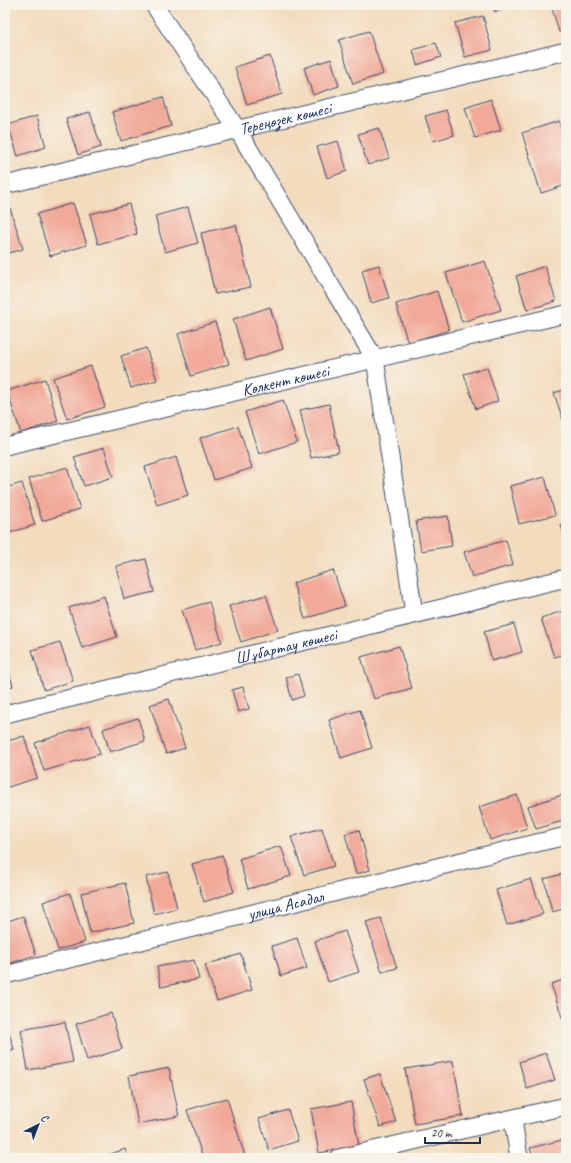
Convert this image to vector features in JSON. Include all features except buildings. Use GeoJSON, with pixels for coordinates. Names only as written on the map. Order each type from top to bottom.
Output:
{"type":"FeatureCollection","features":[{"type":"Feature","properties":{"kind":"street"},"geometry":{"type":"LineString","coordinates":[[154,5],[237,129],[375,359],[414,613]]}},
{"type":"Feature","properties":{"kind":"street","name":"Тереңөзек көшесі"},"geometry":{"type":"LineString","coordinates":[[5,185],[566,51]]}},
{"type":"Feature","properties":{"kind":"street","name":"Көлкент көшесі"},"geometry":{"type":"LineString","coordinates":[[5,446],[566,314]]}},
{"type":"Feature","properties":{"kind":"street","name":"Шұбартау көшесі"},"geometry":{"type":"LineString","coordinates":[[5,714],[414,613],[566,578]]}},
{"type":"Feature","properties":{"kind":"street","name":"улица Асадал"},"geometry":{"type":"LineString","coordinates":[[5,975],[566,836]]}},
{"type":"Feature","properties":{"kind":"street"},"geometry":{"type":"LineString","coordinates":[[340,1158],[513,1120],[566,1106]]}},
{"type":"Feature","properties":{"kind":"street"},"geometry":{"type":"LineString","coordinates":[[513,1120],[519,1158]]}}]}
